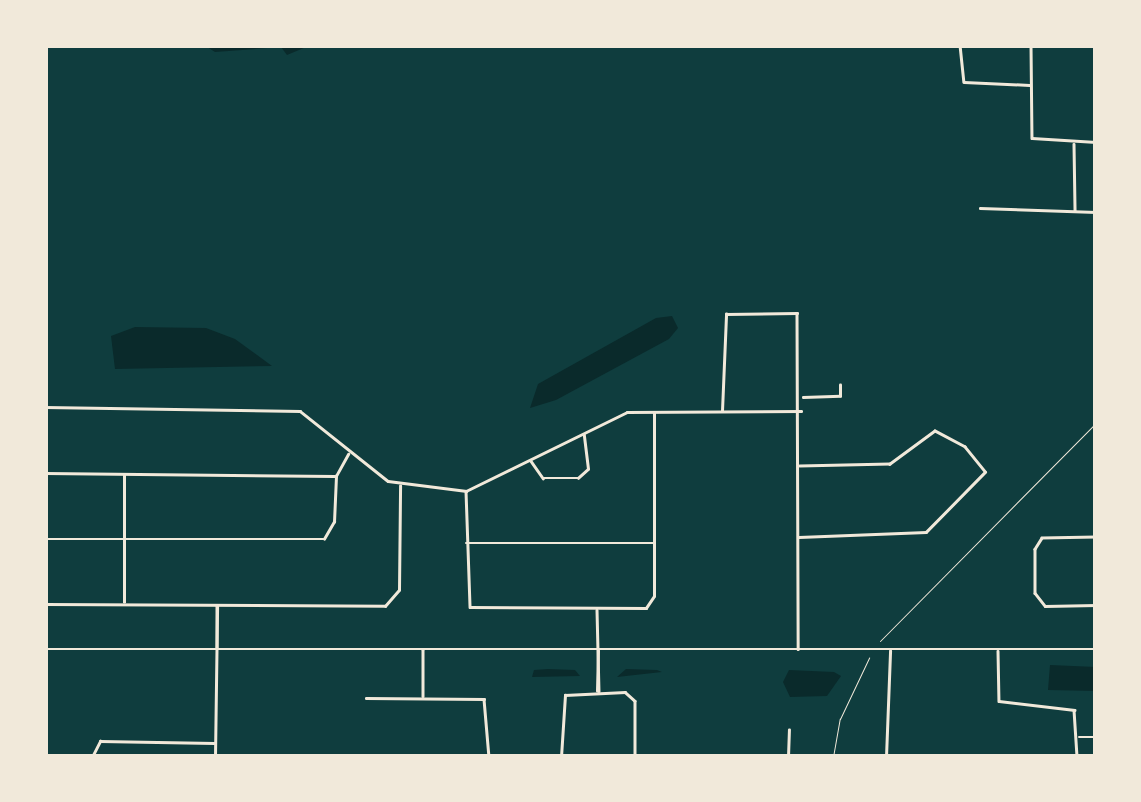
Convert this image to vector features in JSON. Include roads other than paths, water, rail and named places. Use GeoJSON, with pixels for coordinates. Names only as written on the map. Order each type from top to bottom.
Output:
{"type":"FeatureCollection","features":[{"type":"Feature","properties":{"kind":"street"},"geometry":{"type":"LineString","coordinates":[[960,45],[964,82],[1031,84]]}},
{"type":"Feature","properties":{"kind":"street"},"geometry":{"type":"LineString","coordinates":[[1031,45],[1032,138],[1096,142]]}},
{"type":"Feature","properties":{"kind":"street"},"geometry":{"type":"LineString","coordinates":[[1074,142],[1075,212]]}},
{"type":"Feature","properties":{"kind":"street"},"geometry":{"type":"LineString","coordinates":[[980,208],[1096,212]]}},
{"type":"Feature","properties":{"kind":"street"},"geometry":{"type":"LineString","coordinates":[[722,412],[723,319],[734,311],[797,313],[801,397],[798,650]]}},
{"type":"Feature","properties":{"kind":"street"},"geometry":{"type":"LineString","coordinates":[[801,397],[840,396],[840,386]]}},
{"type":"Feature","properties":{"kind":"street"},"geometry":{"type":"LineString","coordinates":[[45,407],[293,410],[400,486],[466,491],[627,412],[801,411]]}},
{"type":"Feature","properties":{"kind":"street"},"geometry":{"type":"LineString","coordinates":[[466,491],[470,607],[598,609],[650,605],[654,412]]}},
{"type":"Feature","properties":{"kind":"street"},"geometry":{"type":"LineString","coordinates":[[798,466],[890,464],[935,431],[965,447],[985,472],[926,532],[798,536]]}},
{"type":"Feature","properties":{"kind":"street"},"geometry":{"type":"LineString","coordinates":[[531,461],[543,478],[578,478],[588,469],[584,434]]}},
{"type":"Feature","properties":{"kind":"street"},"geometry":{"type":"LineString","coordinates":[[45,538],[324,539],[332,530],[336,476],[349,452]]}},
{"type":"Feature","properties":{"kind":"street"},"geometry":{"type":"LineString","coordinates":[[45,473],[336,476]]}},
{"type":"Feature","properties":{"kind":"street"},"geometry":{"type":"LineString","coordinates":[[124,474],[124,605]]}},
{"type":"Feature","properties":{"kind":"street"},"geometry":{"type":"LineString","coordinates":[[45,604],[392,604],[399,590],[400,486]]}},
{"type":"Feature","properties":{"kind":"street"},"geometry":{"type":"LineString","coordinates":[[1096,536],[1037,543],[1035,593],[1045,606],[1096,605]]}},
{"type":"Feature","properties":{"kind":"street"},"geometry":{"type":"LineString","coordinates":[[465,542],[654,544]]}},
{"type":"Feature","properties":{"kind":"street"},"geometry":{"type":"LineString","coordinates":[[216,650],[222,643],[217,606]]}},
{"type":"Feature","properties":{"kind":"street"},"geometry":{"type":"LineString","coordinates":[[215,757],[217,606]]}},
{"type":"Feature","properties":{"kind":"street"},"geometry":{"type":"LineString","coordinates":[[598,609],[598,692]]}},
{"type":"Feature","properties":{"kind":"street"},"geometry":{"type":"LineString","coordinates":[[45,648],[1096,649]]}},
{"type":"Feature","properties":{"kind":"street"},"geometry":{"type":"LineString","coordinates":[[423,650],[424,697]]}},
{"type":"Feature","properties":{"kind":"street"},"geometry":{"type":"LineString","coordinates":[[886,757],[890,650]]}},
{"type":"Feature","properties":{"kind":"street"},"geometry":{"type":"LineString","coordinates":[[998,650],[1003,706],[1074,710],[1077,757]]}},
{"type":"Feature","properties":{"kind":"street"},"geometry":{"type":"LineString","coordinates":[[561,757],[565,695],[598,692],[625,692],[635,701],[635,757]]}},
{"type":"Feature","properties":{"kind":"street"},"geometry":{"type":"LineString","coordinates":[[366,698],[484,699],[489,757]]}},
{"type":"Feature","properties":{"kind":"street"},"geometry":{"type":"LineString","coordinates":[[788,757],[789,730]]}},
{"type":"Feature","properties":{"kind":"street"},"geometry":{"type":"LineString","coordinates":[[1077,737],[1096,737]]}},
{"type":"Feature","properties":{"kind":"street"},"geometry":{"type":"LineString","coordinates":[[92,757],[92,748],[100,741],[216,743]]}},
{"type":"Feature","properties":{"kind":"street"},"geometry":{"type":"LineString","coordinates":[[84,743],[92,748]]}},
{"type":"Feature","properties":{"kind":"water"},"geometry":{"type":"Polygon","coordinates":[[[204,45],[311,45],[287,55],[281,47],[215,52],[204,45]]]}},
{"type":"Feature","properties":{"kind":"water"},"geometry":{"type":"Polygon","coordinates":[[[672,316],[678,328],[669,339],[556,400],[530,408],[538,384],[656,318],[672,316]]]}},
{"type":"Feature","properties":{"kind":"water"},"geometry":{"type":"Polygon","coordinates":[[[135,327],[206,328],[235,339],[272,366],[115,369],[111,336],[135,327]]]}},
{"type":"Feature","properties":{"kind":"water"},"geometry":{"type":"Polygon","coordinates":[[[1050,665],[1096,667],[1096,691],[1048,690],[1050,665]]]}},
{"type":"Feature","properties":{"kind":"water"},"geometry":{"type":"Polygon","coordinates":[[[626,669],[657,670],[662,672],[617,677],[626,669]]]}},
{"type":"Feature","properties":{"kind":"water"},"geometry":{"type":"Polygon","coordinates":[[[534,670],[575,670],[580,676],[532,677],[534,670]]]}},
{"type":"Feature","properties":{"kind":"water"},"geometry":{"type":"Polygon","coordinates":[[[789,670],[834,672],[841,676],[827,696],[790,697],[783,682],[789,670]]]}}]}
